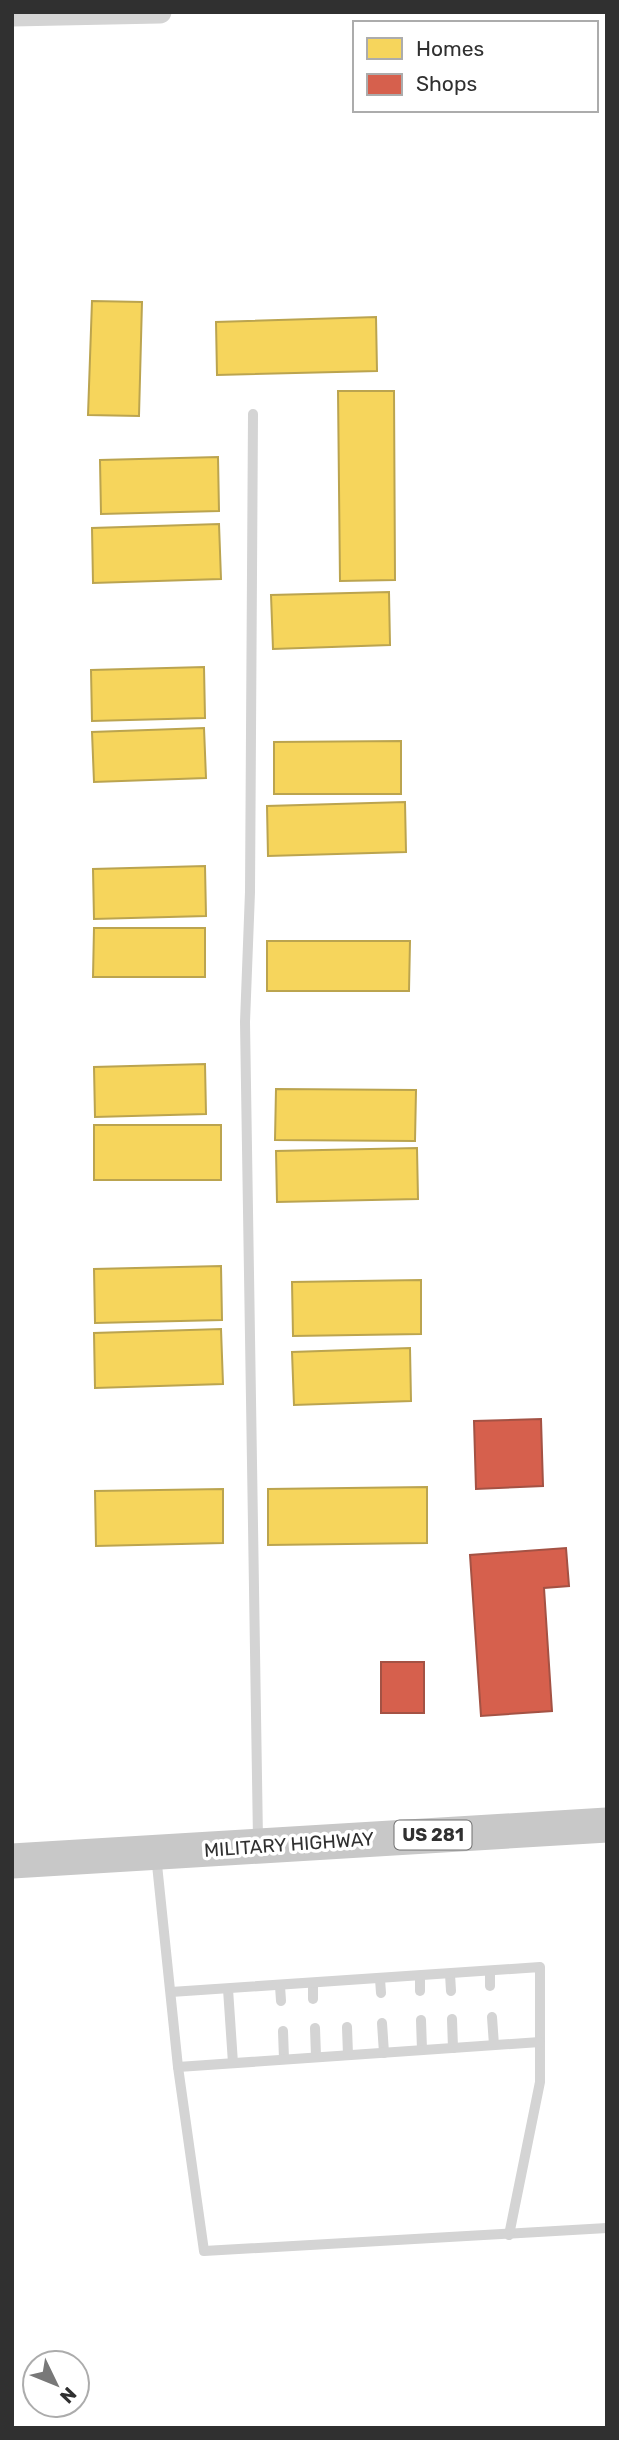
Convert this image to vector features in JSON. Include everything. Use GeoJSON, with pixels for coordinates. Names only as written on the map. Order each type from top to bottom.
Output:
{"type":"FeatureCollection","features":[{"type":"Feature","properties":{"kind":"main road","name":"MILITARY HIGHWAY"},"geometry":{"type":"LineString","coordinates":[[12,1861],[607,1825]]}},
{"type":"Feature","properties":{"kind":"street"},"geometry":{"type":"LineString","coordinates":[[12,15],[160,12]]}},
{"type":"Feature","properties":{"kind":"lane"},"geometry":{"type":"LineString","coordinates":[[253,414],[250,892],[245,1022],[259,1846]]}},
{"type":"Feature","properties":{"kind":"lane"},"geometry":{"type":"LineString","coordinates":[[156,1853],[178,2067],[204,2251],[607,2228]]}},
{"type":"Feature","properties":{"kind":"lane"},"geometry":{"type":"LineString","coordinates":[[172,1992],[540,1967],[540,2082],[509,2235]]}},
{"type":"Feature","properties":{"kind":"lane"},"geometry":{"type":"LineString","coordinates":[[489,1971],[490,1986]]}},
{"type":"Feature","properties":{"kind":"lane"},"geometry":{"type":"LineString","coordinates":[[450,1974],[451,1991]]}},
{"type":"Feature","properties":{"kind":"lane"},"geometry":{"type":"LineString","coordinates":[[420,1976],[420,1991]]}},
{"type":"Feature","properties":{"kind":"lane"},"geometry":{"type":"LineString","coordinates":[[380,1979],[381,1993]]}},
{"type":"Feature","properties":{"kind":"lane"},"geometry":{"type":"LineString","coordinates":[[345,1981],[346,1995]]}},
{"type":"Feature","properties":{"kind":"lane"},"geometry":{"type":"LineString","coordinates":[[313,1983],[313,2000]]}},
{"type":"Feature","properties":{"kind":"lane"},"geometry":{"type":"LineString","coordinates":[[280,1986],[281,2001]]}},
{"type":"Feature","properties":{"kind":"lane"},"geometry":{"type":"LineString","coordinates":[[228,1989],[233,2063]]}},
{"type":"Feature","properties":{"kind":"lane"},"geometry":{"type":"LineString","coordinates":[[492,2017],[494,2045]]}},
{"type":"Feature","properties":{"kind":"lane"},"geometry":{"type":"LineString","coordinates":[[421,2020],[422,2050]]}},
{"type":"Feature","properties":{"kind":"lane"},"geometry":{"type":"LineString","coordinates":[[453,2020],[453,2048]]}},
{"type":"Feature","properties":{"kind":"lane"},"geometry":{"type":"LineString","coordinates":[[382,2023],[384,2053]]}},
{"type":"Feature","properties":{"kind":"lane"},"geometry":{"type":"LineString","coordinates":[[347,2027],[348,2055]]}},
{"type":"Feature","properties":{"kind":"lane"},"geometry":{"type":"LineString","coordinates":[[315,2028],[316,2056]]}},
{"type":"Feature","properties":{"kind":"lane"},"geometry":{"type":"LineString","coordinates":[[283,2031],[284,2059]]}},
{"type":"Feature","properties":{"kind":"lane"},"geometry":{"type":"LineString","coordinates":[[178,2067],[540,2042]]}},
{"type":"Feature","properties":{"kind":"building: Homes"},"geometry":{"type":"Polygon","coordinates":[[[92,301],[142,302],[139,416],[88,415],[92,301]]]}},
{"type":"Feature","properties":{"kind":"building: Homes"},"geometry":{"type":"Polygon","coordinates":[[[376,317],[377,371],[217,375],[216,322],[376,317]]]}},
{"type":"Feature","properties":{"kind":"building: Homes"},"geometry":{"type":"Polygon","coordinates":[[[338,391],[394,391],[395,580],[340,581],[338,391]]]}},
{"type":"Feature","properties":{"kind":"building: Homes"},"geometry":{"type":"Polygon","coordinates":[[[218,457],[219,511],[101,514],[100,460],[218,457]]]}},
{"type":"Feature","properties":{"kind":"building: Homes"},"geometry":{"type":"Polygon","coordinates":[[[219,524],[221,579],[93,583],[92,528],[219,524]]]}},
{"type":"Feature","properties":{"kind":"building: Homes"},"geometry":{"type":"Polygon","coordinates":[[[389,592],[390,645],[273,649],[271,595],[389,592]]]}},
{"type":"Feature","properties":{"kind":"building: Homes"},"geometry":{"type":"Polygon","coordinates":[[[204,667],[205,718],[92,721],[91,670],[204,667]]]}},
{"type":"Feature","properties":{"kind":"building: Homes"},"geometry":{"type":"Polygon","coordinates":[[[204,728],[206,778],[94,782],[92,732],[204,728]]]}},
{"type":"Feature","properties":{"kind":"building: Homes"},"geometry":{"type":"Polygon","coordinates":[[[401,741],[401,794],[274,794],[274,742],[401,741]]]}},
{"type":"Feature","properties":{"kind":"building: Homes"},"geometry":{"type":"Polygon","coordinates":[[[405,802],[406,852],[268,856],[267,806],[405,802]]]}},
{"type":"Feature","properties":{"kind":"building: Homes"},"geometry":{"type":"Polygon","coordinates":[[[205,866],[206,916],[94,919],[93,869],[205,866]]]}},
{"type":"Feature","properties":{"kind":"building: Homes"},"geometry":{"type":"Polygon","coordinates":[[[94,928],[205,928],[205,977],[93,977],[94,928]]]}},
{"type":"Feature","properties":{"kind":"building: Homes"},"geometry":{"type":"Polygon","coordinates":[[[267,941],[410,941],[409,991],[267,991],[267,941]]]}},
{"type":"Feature","properties":{"kind":"building: Homes"},"geometry":{"type":"Polygon","coordinates":[[[205,1064],[206,1114],[95,1117],[94,1067],[205,1064]]]}},
{"type":"Feature","properties":{"kind":"building: Homes"},"geometry":{"type":"Polygon","coordinates":[[[276,1089],[416,1090],[415,1141],[275,1140],[276,1089]]]}},
{"type":"Feature","properties":{"kind":"building: Homes"},"geometry":{"type":"Polygon","coordinates":[[[94,1125],[221,1125],[221,1180],[94,1180],[94,1125]]]}},
{"type":"Feature","properties":{"kind":"building: Homes"},"geometry":{"type":"Polygon","coordinates":[[[417,1148],[418,1199],[277,1202],[276,1151],[417,1148]]]}},
{"type":"Feature","properties":{"kind":"building: Homes"},"geometry":{"type":"Polygon","coordinates":[[[221,1266],[222,1320],[95,1323],[94,1269],[221,1266]]]}},
{"type":"Feature","properties":{"kind":"building: Homes"},"geometry":{"type":"Polygon","coordinates":[[[421,1280],[421,1334],[293,1336],[292,1282],[421,1280]]]}},
{"type":"Feature","properties":{"kind":"building: Homes"},"geometry":{"type":"Polygon","coordinates":[[[221,1329],[223,1384],[95,1388],[94,1333],[221,1329]]]}},
{"type":"Feature","properties":{"kind":"building: Homes"},"geometry":{"type":"Polygon","coordinates":[[[410,1348],[411,1401],[294,1405],[292,1352],[410,1348]]]}},
{"type":"Feature","properties":{"kind":"building: Homes"},"geometry":{"type":"Polygon","coordinates":[[[427,1487],[427,1543],[268,1545],[268,1489],[427,1487]]]}},
{"type":"Feature","properties":{"kind":"building: Homes"},"geometry":{"type":"Polygon","coordinates":[[[223,1489],[223,1543],[96,1546],[95,1491],[223,1489]]]}},
{"type":"Feature","properties":{"kind":"building: Shops"},"geometry":{"type":"Polygon","coordinates":[[[541,1419],[543,1486],[476,1489],[474,1421],[541,1419]]]}},
{"type":"Feature","properties":{"kind":"building: Shops"},"geometry":{"type":"Polygon","coordinates":[[[566,1548],[569,1586],[544,1588],[552,1711],[481,1716],[470,1555],[566,1548]]]}},
{"type":"Feature","properties":{"kind":"building: Shops"},"geometry":{"type":"Polygon","coordinates":[[[381,1662],[424,1662],[424,1713],[381,1713],[381,1662]]]}}]}
